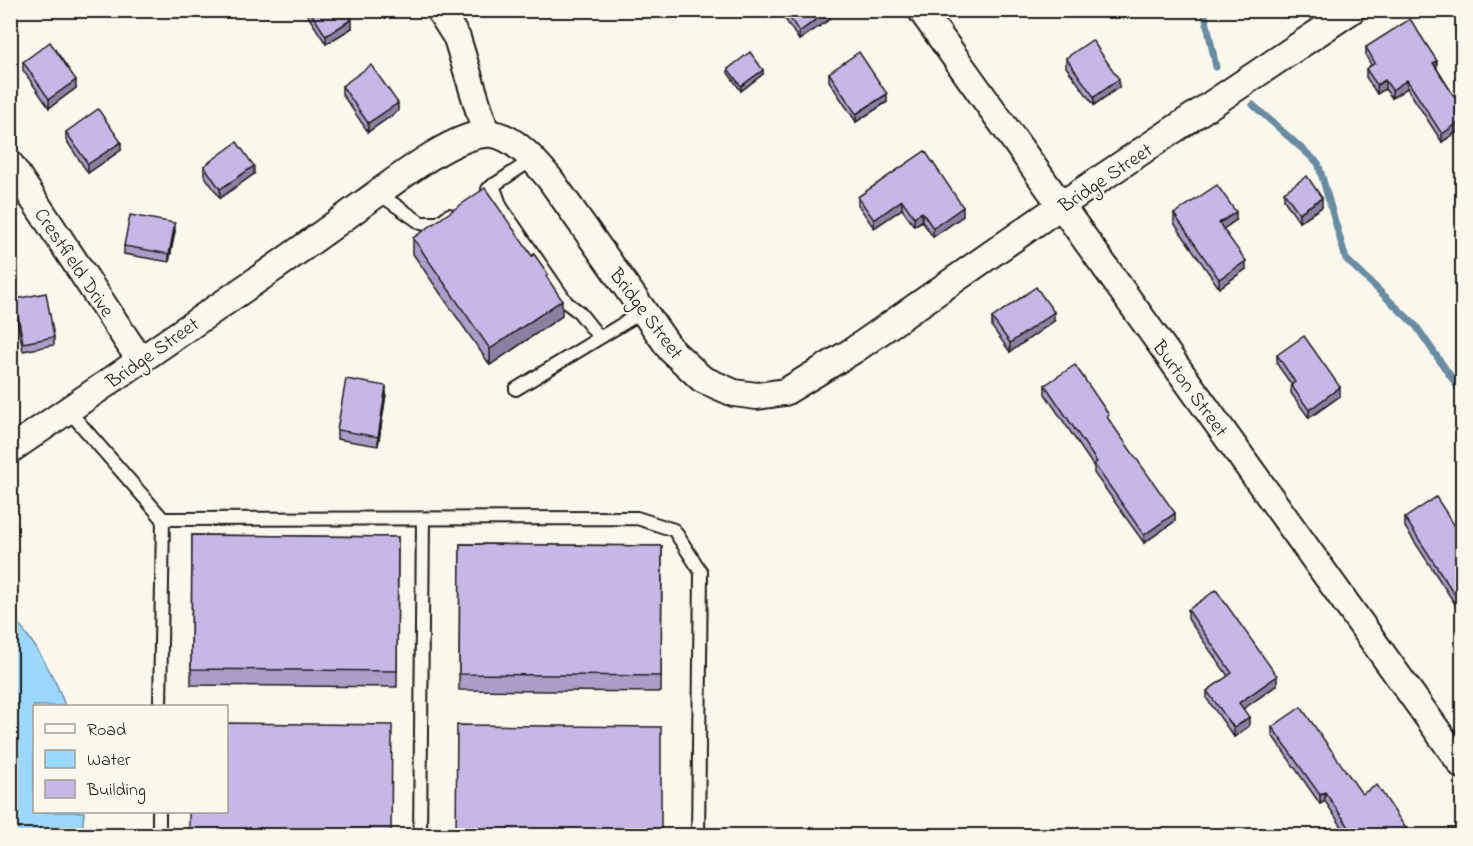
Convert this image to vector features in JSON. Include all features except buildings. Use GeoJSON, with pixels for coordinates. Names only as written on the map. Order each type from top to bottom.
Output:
{"type":"FeatureCollection","features":[{"type":"Feature","properties":{"kind":"street"},"geometry":{"type":"LineString","coordinates":[[439,10],[457,38],[486,133]]}},
{"type":"Feature","properties":{"kind":"street","name":"Burton Street"},"geometry":{"type":"LineString","coordinates":[[921,10],[1462,765]]}},
{"type":"Feature","properties":{"kind":"street","name":"Bridge Street"},"geometry":{"type":"LineString","coordinates":[[10,450],[257,280],[378,193],[445,149],[486,133],[501,137],[534,159],[671,350],[702,379],[734,393],[757,396],[785,392],[854,350],[1060,206],[1352,10]]}},
{"type":"Feature","properties":{"kind":"street","name":"Crestfield Drive"},"geometry":{"type":"LineString","coordinates":[[10,164],[140,360]]}},
{"type":"Feature","properties":{"kind":"lane"},"geometry":{"type":"LineString","coordinates":[[475,198],[534,159]]}},
{"type":"Feature","properties":{"kind":"lane"},"geometry":{"type":"LineString","coordinates":[[493,185],[501,207],[567,303],[579,312],[599,337]]}},
{"type":"Feature","properties":{"kind":"lane"},"geometry":{"type":"LineString","coordinates":[[378,193],[421,223],[438,223],[456,210]]}},
{"type":"Feature","properties":{"kind":"lane"},"geometry":{"type":"LineString","coordinates":[[516,389],[642,312]]}},
{"type":"Feature","properties":{"kind":"lane"},"geometry":{"type":"LineString","coordinates":[[68,410],[163,519],[160,705]]}},
{"type":"Feature","properties":{"kind":"lane"},"geometry":{"type":"LineString","coordinates":[[163,519],[637,518],[674,530],[701,572],[698,836]]}},
{"type":"Feature","properties":{"kind":"lane"},"geometry":{"type":"LineString","coordinates":[[420,836],[423,519]]}},
{"type":"Feature","properties":{"kind":"lane"},"geometry":{"type":"LineString","coordinates":[[159,813],[159,836]]}},
{"type":"Feature","properties":{"kind":"water"},"geometry":{"type":"Polygon","coordinates":[[[11,614],[42,658],[65,705],[33,705],[33,813],[84,813],[82,835],[11,835],[11,614]]]}},
{"type":"Feature","properties":{"kind":"waterway"},"geometry":{"type":"LineString","coordinates":[[1204,10],[1216,67]]}},
{"type":"Feature","properties":{"kind":"waterway"},"geometry":{"type":"LineString","coordinates":[[1253,105],[1318,163],[1346,259],[1416,326],[1462,393]]}}]}
